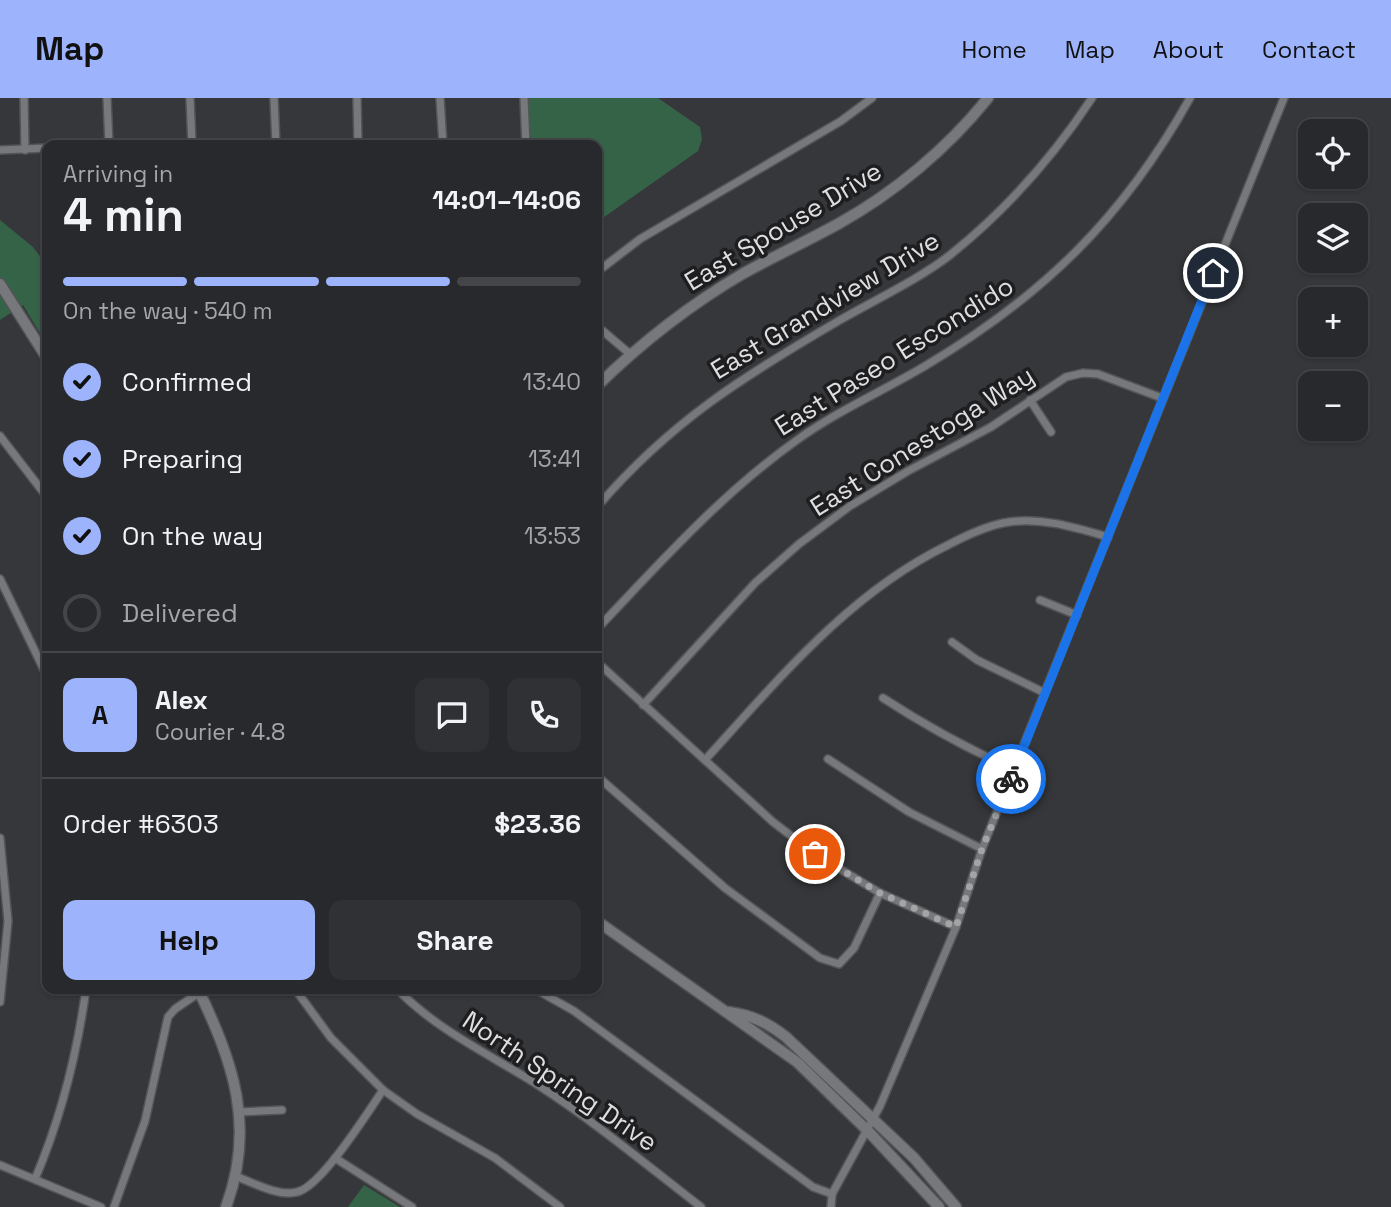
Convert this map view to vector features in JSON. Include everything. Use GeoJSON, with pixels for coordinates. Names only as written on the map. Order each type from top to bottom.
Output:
{"type":"FeatureCollection","features":[{"type":"Feature","properties":{"kind":"main road","name":"East Spouse Drive"},"geometry":{"type":"LineString","coordinates":[[602,381],[630,354],[742,274],[839,223],[900,182],[952,137],[988,98]]}},
{"type":"Feature","properties":{"kind":"main road"},"geometry":{"type":"LineString","coordinates":[[0,284],[42,350]]}},
{"type":"Feature","properties":{"kind":"main road"},"geometry":{"type":"LineString","coordinates":[[602,924],[797,1062],[868,1131],[939,1207]]}},
{"type":"Feature","properties":{"kind":"main road"},"geometry":{"type":"LineString","coordinates":[[201,994],[232,1067],[239,1112],[235,1176],[226,1207]]}},
{"type":"Feature","properties":{"kind":"main road"},"geometry":{"type":"LineString","coordinates":[[729,1013],[744,1014],[773,1027],[914,1158],[956,1207]]}},
{"type":"Feature","properties":{"kind":"street"},"geometry":{"type":"LineString","coordinates":[[24,98],[25,150]]}},
{"type":"Feature","properties":{"kind":"street"},"geometry":{"type":"LineString","coordinates":[[107,98],[109,140]]}},
{"type":"Feature","properties":{"kind":"street"},"geometry":{"type":"LineString","coordinates":[[190,98],[192,140]]}},
{"type":"Feature","properties":{"kind":"street"},"geometry":{"type":"LineString","coordinates":[[274,98],[276,140]]}},
{"type":"Feature","properties":{"kind":"street"},"geometry":{"type":"LineString","coordinates":[[357,98],[358,140]]}},
{"type":"Feature","properties":{"kind":"street"},"geometry":{"type":"LineString","coordinates":[[440,98],[443,140]]}},
{"type":"Feature","properties":{"kind":"street"},"geometry":{"type":"LineString","coordinates":[[524,98],[526,140]]}},
{"type":"Feature","properties":{"kind":"street"},"geometry":{"type":"LineString","coordinates":[[602,268],[640,239],[841,121],[872,98]]}},
{"type":"Feature","properties":{"kind":"street","name":"East Grandview Drive"},"geometry":{"type":"LineString","coordinates":[[602,501],[660,440],[749,373],[948,257],[1014,197],[1072,127],[1092,98]]}},
{"type":"Feature","properties":{"kind":"street","name":"East Paseo Escondido"},"geometry":{"type":"LineString","coordinates":[[602,624],[737,485],[798,439],[981,332],[1031,295],[1077,253],[1119,206],[1153,160],[1190,98]]}},
{"type":"Feature","properties":{"kind":"street"},"geometry":{"type":"LineString","coordinates":[[831,1207],[832,1194],[874,1119],[956,927],[982,849],[1284,98]]}},
{"type":"Feature","properties":{"kind":"street"},"geometry":{"type":"LineString","coordinates":[[0,150],[42,148]]}},
{"type":"Feature","properties":{"kind":"street"},"geometry":{"type":"LineString","coordinates":[[602,330],[630,354]]}},
{"type":"Feature","properties":{"kind":"street","name":"East Conestoga Way"},"geometry":{"type":"LineString","coordinates":[[643,705],[755,583],[799,544],[850,506],[908,471],[992,427],[1066,377],[1083,373],[1115,378],[1162,398]]}},
{"type":"Feature","properties":{"kind":"street"},"geometry":{"type":"LineString","coordinates":[[1030,400],[1051,432]]}},
{"type":"Feature","properties":{"kind":"street"},"geometry":{"type":"LineString","coordinates":[[0,436],[42,491]]}},
{"type":"Feature","properties":{"kind":"street"},"geometry":{"type":"LineString","coordinates":[[705,760],[807,649],[895,574],[934,551],[970,534],[1003,523],[1038,521],[1108,537]]}},
{"type":"Feature","properties":{"kind":"street"},"geometry":{"type":"LineString","coordinates":[[0,579],[42,666]]}},
{"type":"Feature","properties":{"kind":"street"},"geometry":{"type":"LineString","coordinates":[[1040,600],[1077,615]]}},
{"type":"Feature","properties":{"kind":"street"},"geometry":{"type":"LineString","coordinates":[[952,642],[976,660],[1045,693]]}},
{"type":"Feature","properties":{"kind":"street"},"geometry":{"type":"LineString","coordinates":[[602,667],[773,822],[835,867],[880,893],[956,927]]}},
{"type":"Feature","properties":{"kind":"street"},"geometry":{"type":"LineString","coordinates":[[883,698],[937,733],[1015,770]]}},
{"type":"Feature","properties":{"kind":"street"},"geometry":{"type":"LineString","coordinates":[[828,759],[909,812],[982,849]]}},
{"type":"Feature","properties":{"kind":"street"},"geometry":{"type":"LineString","coordinates":[[602,780],[725,888],[820,958],[839,964],[854,948],[880,893]]}},
{"type":"Feature","properties":{"kind":"street"},"geometry":{"type":"LineString","coordinates":[[0,838],[8,921],[0,1002]]}},
{"type":"Feature","properties":{"kind":"street"},"geometry":{"type":"LineString","coordinates":[[35,1179],[53,1137],[81,1024],[85,994]]}},
{"type":"Feature","properties":{"kind":"street"},"geometry":{"type":"LineString","coordinates":[[114,1207],[145,1121],[168,1017],[194,994]]}},
{"type":"Feature","properties":{"kind":"street"},"geometry":{"type":"LineString","coordinates":[[299,994],[331,1038],[383,1090],[417,1114],[495,1158],[561,1207]]}},
{"type":"Feature","properties":{"kind":"street","name":"North Spring Drive"},"geometry":{"type":"LineString","coordinates":[[402,994],[456,1038],[538,1086],[701,1207]]}},
{"type":"Feature","properties":{"kind":"street"},"geometry":{"type":"LineString","coordinates":[[543,994],[574,1011],[813,1187],[832,1194]]}},
{"type":"Feature","properties":{"kind":"street"},"geometry":{"type":"LineString","coordinates":[[235,1176],[284,1192],[307,1188],[335,1158],[383,1090]]}},
{"type":"Feature","properties":{"kind":"street"},"geometry":{"type":"LineString","coordinates":[[239,1112],[282,1110]]}},
{"type":"Feature","properties":{"kind":"street"},"geometry":{"type":"LineString","coordinates":[[335,1158],[411,1207]]}},
{"type":"Feature","properties":{"kind":"street"},"geometry":{"type":"LineString","coordinates":[[0,1165],[101,1207]]}},
{"type":"Feature","properties":{"kind":"green space"},"geometry":{"type":"Polygon","coordinates":[[[528,98],[658,98],[700,127],[702,139],[698,151],[602,218],[602,140],[530,140],[528,98]]]}},
{"type":"Feature","properties":{"kind":"green space"},"geometry":{"type":"Polygon","coordinates":[[[0,220],[33,247],[42,259],[42,337],[23,305],[0,320],[0,220]]]}},
{"type":"Feature","properties":{"kind":"green space"},"geometry":{"type":"Polygon","coordinates":[[[364,1185],[400,1207],[348,1207],[364,1185]]]}},
{"type":"Feature","properties":{"kind":"way so far"},"geometry":{"type":"LineString","coordinates":[[815,854],[880,893],[956,927],[982,849],[1011,779]]}},
{"type":"Feature","properties":{"kind":"route"},"geometry":{"type":"LineString","coordinates":[[1011,779],[1213,273]]}}]}
